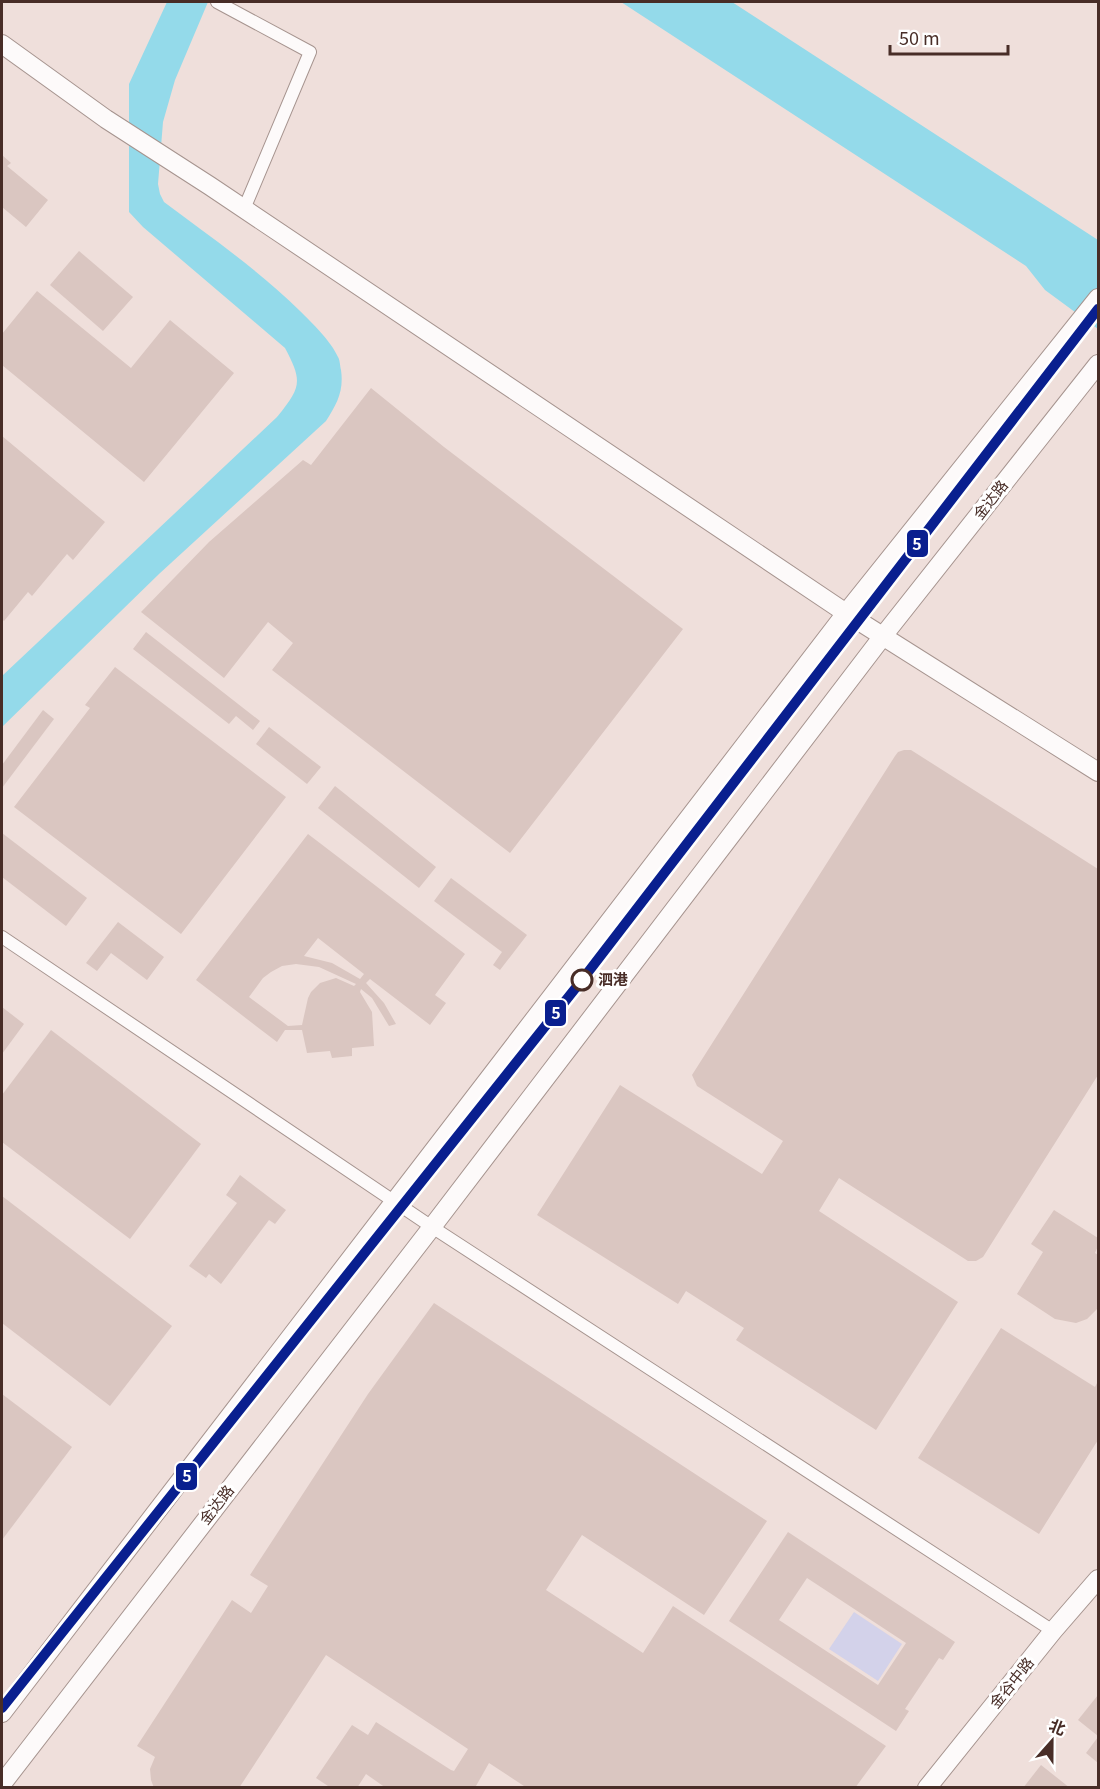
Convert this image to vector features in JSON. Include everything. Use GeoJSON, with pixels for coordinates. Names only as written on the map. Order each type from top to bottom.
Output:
{"type":"FeatureCollection","features":[{"type":"Feature","properties":{"kind":"main road"},"geometry":{"type":"LineString","coordinates":[[2,44],[106,119],[210,186],[846,613],[1098,772]]}},
{"type":"Feature","properties":{"kind":"main road"},"geometry":{"type":"LineString","coordinates":[[2,1713],[846,613],[1098,298]]}},
{"type":"Feature","properties":{"kind":"main road","name":"金达路"},"geometry":{"type":"LineString","coordinates":[[2,1784],[432,1227],[883,636],[1098,363]]}},
{"type":"Feature","properties":{"kind":"main road","name":"金谷中路"},"geometry":{"type":"LineString","coordinates":[[927,1788],[1053,1631],[1098,1580]]}},
{"type":"Feature","properties":{"kind":"street"},"geometry":{"type":"LineString","coordinates":[[217,2],[310,52],[244,209]]}},
{"type":"Feature","properties":{"kind":"street"},"geometry":{"type":"LineString","coordinates":[[2,938],[432,1227],[1053,1631]]}},
{"type":"Feature","properties":{"kind":"shaded area"},"geometry":{"type":"Polygon","coordinates":[[[854,1612],[902,1644],[878,1681],[829,1649],[854,1612]]]}},
{"type":"Feature","properties":{"kind":"water"},"geometry":{"type":"Polygon","coordinates":[[[167,2],[208,2],[175,80],[163,122],[158,184],[160,194],[164,202],[268,282],[321,332],[339,360],[342,378],[340,391],[326,421],[159,574],[2,727],[2,676],[277,417],[291,398],[297,384],[295,369],[285,348],[143,227],[129,212],[129,84],[167,2]]]}},
{"type":"Feature","properties":{"kind":"water"},"geometry":{"type":"Polygon","coordinates":[[[621,2],[732,2],[1098,240],[1098,329],[1045,290],[1026,266],[621,2]]]}},
{"type":"Feature","properties":{"kind":"building"},"geometry":{"type":"Polygon","coordinates":[[[2,155],[11,163],[7,166],[48,200],[26,227],[2,207],[2,155]]]}},
{"type":"Feature","properties":{"kind":"building"},"geometry":{"type":"Polygon","coordinates":[[[79,251],[133,297],[103,331],[50,285],[79,251]]]}},
{"type":"Feature","properties":{"kind":"building"},"geometry":{"type":"Polygon","coordinates":[[[37,291],[131,368],[170,320],[234,373],[144,482],[2,365],[2,334],[37,291]]]}},
{"type":"Feature","properties":{"kind":"building"},"geometry":{"type":"Polygon","coordinates":[[[371,388],[444,447],[683,629],[510,853],[272,670],[293,643],[268,622],[224,678],[141,612],[209,542],[303,460],[311,465],[371,388]]]}},
{"type":"Feature","properties":{"kind":"building"},"geometry":{"type":"Polygon","coordinates":[[[2,436],[105,522],[73,560],[67,554],[32,596],[28,592],[4,621],[2,619],[2,436]]]}},
{"type":"Feature","properties":{"kind":"building"},"geometry":{"type":"Polygon","coordinates":[[[146,632],[260,721],[253,730],[236,716],[229,724],[133,649],[146,632]]]}},
{"type":"Feature","properties":{"kind":"building"},"geometry":{"type":"Polygon","coordinates":[[[115,667],[286,797],[181,934],[14,807],[90,708],[85,705],[115,667]]]}},
{"type":"Feature","properties":{"kind":"building"},"geometry":{"type":"Polygon","coordinates":[[[43,710],[54,719],[2,788],[2,765],[43,710]]]}},
{"type":"Feature","properties":{"kind":"building"},"geometry":{"type":"Polygon","coordinates":[[[269,727],[321,767],[307,784],[256,744],[269,727]]]}},
{"type":"Feature","properties":{"kind":"building"},"geometry":{"type":"Polygon","coordinates":[[[904,750],[911,750],[1098,869],[1098,1075],[983,1257],[976,1261],[968,1261],[839,1178],[819,1211],[958,1302],[876,1430],[736,1340],[744,1328],[686,1291],[678,1304],[537,1215],[620,1085],[762,1174],[783,1141],[697,1086],[692,1075],[895,756],[904,750]]]}},
{"type":"Feature","properties":{"kind":"building"},"geometry":{"type":"Polygon","coordinates":[[[335,786],[436,867],[419,888],[318,808],[335,786]]]}},
{"type":"Feature","properties":{"kind":"building"},"geometry":{"type":"Polygon","coordinates":[[[2,833],[87,898],[66,926],[2,877],[2,833]]]}},
{"type":"Feature","properties":{"kind":"building"},"geometry":{"type":"Polygon","coordinates":[[[308,834],[465,954],[435,995],[446,1003],[430,1025],[370,979],[366,983],[384,1003],[396,1024],[389,1026],[372,998],[361,989],[360,992],[372,1012],[374,1046],[352,1048],[352,1056],[332,1058],[330,1051],[307,1053],[302,1030],[285,1030],[277,1042],[196,980],[308,834]],[[318,938],[304,956],[332,963],[360,979],[364,974],[318,938]],[[296,964],[282,966],[271,972],[263,978],[249,997],[288,1026],[302,1025],[308,998],[320,983],[336,978],[354,986],[356,984],[319,967],[296,964]]]}},
{"type":"Feature","properties":{"kind":"building"},"geometry":{"type":"Polygon","coordinates":[[[451,878],[527,935],[500,970],[493,965],[502,952],[434,901],[451,878]]]}},
{"type":"Feature","properties":{"kind":"building"},"geometry":{"type":"Polygon","coordinates":[[[118,922],[164,957],[147,980],[111,953],[97,971],[86,963],[118,922]]]}},
{"type":"Feature","properties":{"kind":"building"},"geometry":{"type":"Polygon","coordinates":[[[2,1007],[24,1024],[2,1054],[2,1007]]]}},
{"type":"Feature","properties":{"kind":"building"},"geometry":{"type":"Polygon","coordinates":[[[51,1030],[201,1144],[130,1239],[2,1142],[2,1095],[51,1030]]]}},
{"type":"Feature","properties":{"kind":"building"},"geometry":{"type":"Polygon","coordinates":[[[240,1175],[286,1210],[275,1224],[269,1220],[221,1284],[209,1274],[206,1278],[189,1266],[237,1203],[226,1195],[240,1175]]]}},
{"type":"Feature","properties":{"kind":"building"},"geometry":{"type":"Polygon","coordinates":[[[2,1196],[172,1326],[110,1406],[2,1323],[2,1196]]]}},
{"type":"Feature","properties":{"kind":"building"},"geometry":{"type":"Polygon","coordinates":[[[1054,1210],[1098,1238],[1095,1253],[1098,1255],[1098,1308],[1087,1319],[1076,1323],[1055,1319],[1017,1294],[1043,1252],[1031,1244],[1054,1210]]]}},
{"type":"Feature","properties":{"kind":"building"},"geometry":{"type":"Polygon","coordinates":[[[434,1303],[767,1521],[704,1615],[582,1535],[546,1590],[643,1653],[673,1606],[886,1746],[855,1788],[527,1788],[489,1763],[476,1786],[478,1788],[386,1788],[366,1774],[357,1788],[331,1788],[316,1778],[352,1725],[368,1735],[376,1722],[454,1771],[468,1749],[326,1655],[239,1788],[154,1788],[150,1769],[155,1757],[137,1746],[232,1600],[251,1613],[268,1586],[250,1575],[368,1394],[434,1303]]]}},
{"type":"Feature","properties":{"kind":"building"},"geometry":{"type":"Polygon","coordinates":[[[1001,1328],[1095,1387],[1098,1381],[1098,1440],[1039,1534],[918,1458],[1001,1328]]]}},
{"type":"Feature","properties":{"kind":"building"},"geometry":{"type":"Polygon","coordinates":[[[2,1394],[72,1447],[2,1540],[2,1394]]]}},
{"type":"Feature","properties":{"kind":"building"},"geometry":{"type":"Polygon","coordinates":[[[788,1532],[955,1642],[943,1660],[939,1658],[905,1709],[909,1711],[896,1731],[729,1621],[788,1532]],[[807,1578],[779,1620],[878,1685],[906,1643],[807,1578]]]}},
{"type":"Feature","properties":{"kind":"building"},"geometry":{"type":"Polygon","coordinates":[[[1098,1695],[1098,1736],[1078,1720],[1098,1695]]]}},
{"type":"Feature","properties":{"kind":"building"},"geometry":{"type":"Polygon","coordinates":[[[1098,1737],[1098,1763],[1086,1753],[1098,1737]]]}},
{"type":"Feature","properties":{"kind":"building"},"geometry":{"type":"Polygon","coordinates":[[[1041,1765],[1070,1788],[1023,1788],[1041,1765]]]}},
{"type":"Feature","properties":{"kind":"transit line","name":"5"},"geometry":{"type":"LineString","coordinates":[[2,1708],[582,980],[1098,309]]}},
{"type":"Feature","properties":{"kind":"place","name":"泗港"},"geometry":{"type":"Point","coordinates":[582,980]}}]}
